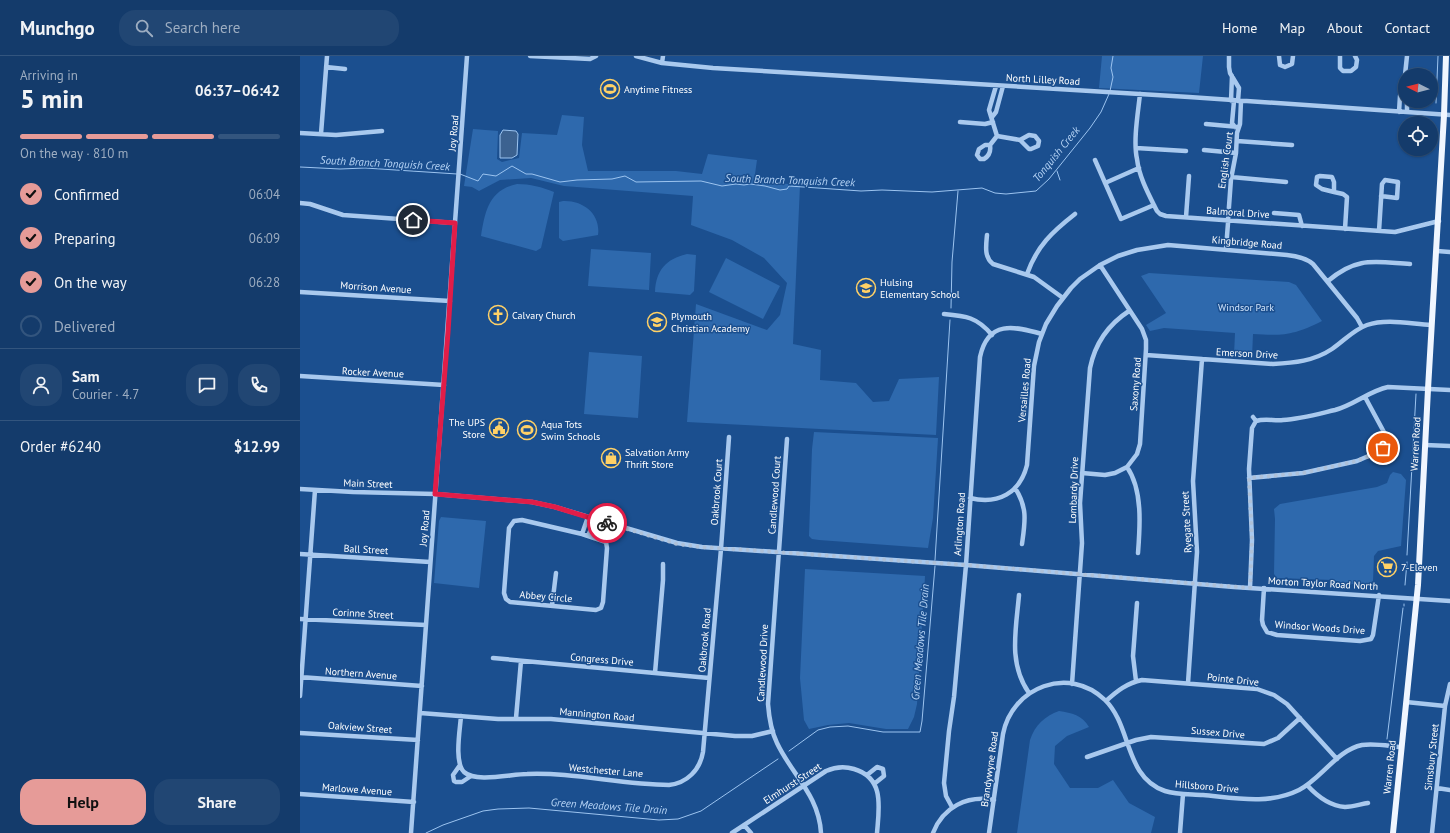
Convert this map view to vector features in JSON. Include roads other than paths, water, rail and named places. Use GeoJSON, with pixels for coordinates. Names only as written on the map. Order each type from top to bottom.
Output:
{"type":"FeatureCollection","features":[{"type":"Feature","properties":{"kind":"main road","name":"Warren Road"},"geometry":{"type":"LineString","coordinates":[[1393,833],[1417,598],[1438,220],[1447,115],[1446,56]]}},
{"type":"Feature","properties":{"kind":"street"},"geometry":{"type":"LineString","coordinates":[[321,134],[327,56]]}},
{"type":"Feature","properties":{"kind":"street","name":"Joy Road"},"geometry":{"type":"LineString","coordinates":[[411,833],[467,56]]}},
{"type":"Feature","properties":{"kind":"street"},"geometry":{"type":"LineString","coordinates":[[530,56],[590,59],[596,56]]}},
{"type":"Feature","properties":{"kind":"street","name":"North Lilley Road"},"geometry":{"type":"LineString","coordinates":[[636,56],[662,63],[823,75],[1140,94],[1447,115]]}},
{"type":"Feature","properties":{"kind":"street"},"geometry":{"type":"LineString","coordinates":[[662,63],[663,56]]}},
{"type":"Feature","properties":{"kind":"street"},"geometry":{"type":"LineString","coordinates":[[1229,56],[1229,67],[1238,88],[1232,123],[1237,126]]}},
{"type":"Feature","properties":{"kind":"street"},"geometry":{"type":"LineString","coordinates":[[1279,56],[1278,62],[1280,65],[1285,67],[1292,64],[1293,56]]}},
{"type":"Feature","properties":{"kind":"street"},"geometry":{"type":"LineString","coordinates":[[1340,56],[1339,64],[1343,71],[1351,71],[1356,68],[1357,60],[1355,56]]}},
{"type":"Feature","properties":{"kind":"street"},"geometry":{"type":"LineString","coordinates":[[1406,68],[1407,56]]}},
{"type":"Feature","properties":{"kind":"street"},"geometry":{"type":"LineString","coordinates":[[326,67],[345,68]]}},
{"type":"Feature","properties":{"kind":"street"},"geometry":{"type":"LineString","coordinates":[[1232,76],[1236,101]]}},
{"type":"Feature","properties":{"kind":"street"},"geometry":{"type":"LineString","coordinates":[[996,86],[989,110],[997,136]]}},
{"type":"Feature","properties":{"kind":"street"},"geometry":{"type":"LineString","coordinates":[[960,122],[985,124],[992,119],[996,112],[1003,86]]}},
{"type":"Feature","properties":{"kind":"street"},"geometry":{"type":"LineString","coordinates":[[1095,160],[1121,219],[1154,205],[1138,168],[1136,148],[1140,94]]}},
{"type":"Feature","properties":{"kind":"street","name":"English Court"},"geometry":{"type":"LineString","coordinates":[[1226,249],[1231,177],[1238,141],[1236,101]]}},
{"type":"Feature","properties":{"kind":"street"},"geometry":{"type":"LineString","coordinates":[[1399,108],[1399,112]]}},
{"type":"Feature","properties":{"kind":"street"},"geometry":{"type":"LineString","coordinates":[[1206,124],[1237,126]]}},
{"type":"Feature","properties":{"kind":"street"},"geometry":{"type":"LineString","coordinates":[[300,133],[336,135],[382,131]]}},
{"type":"Feature","properties":{"kind":"street"},"geometry":{"type":"LineString","coordinates":[[997,136],[1020,140]]}},
{"type":"Feature","properties":{"kind":"street"},"geometry":{"type":"LineString","coordinates":[[990,145],[997,136]]}},
{"type":"Feature","properties":{"kind":"street"},"geometry":{"type":"LineString","coordinates":[[1238,141],[1292,145]]}},
{"type":"Feature","properties":{"kind":"street"},"geometry":{"type":"LineString","coordinates":[[1136,148],[1186,151]]}},
{"type":"Feature","properties":{"kind":"street"},"geometry":{"type":"LineString","coordinates":[[1204,150],[1236,153]]}},
{"type":"Feature","properties":{"kind":"street"},"geometry":{"type":"LineString","coordinates":[[1105,183],[1138,168]]}},
{"type":"Feature","properties":{"kind":"street"},"geometry":{"type":"LineString","coordinates":[[1186,217],[1189,176]]}},
{"type":"Feature","properties":{"kind":"street"},"geometry":{"type":"LineString","coordinates":[[1231,177],[1286,182]]}},
{"type":"Feature","properties":{"kind":"street"},"geometry":{"type":"LineString","coordinates":[[1334,192],[1334,182],[1332,177],[1317,177],[1316,185],[1322,189],[1334,192],[1343,194],[1347,197],[1345,229]]}},
{"type":"Feature","properties":{"kind":"street"},"geometry":{"type":"LineString","coordinates":[[1379,231],[1381,196],[1383,182],[1385,180],[1398,182],[1397,198],[1381,196]]}},
{"type":"Feature","properties":{"kind":"street"},"geometry":{"type":"LineString","coordinates":[[300,203],[310,204],[343,215],[455,223]]}},
{"type":"Feature","properties":{"kind":"street","name":"Balmoral Drive"},"geometry":{"type":"LineString","coordinates":[[1154,205],[1159,213],[1164,215],[1228,221],[1379,231],[1400,231],[1438,220]]}},
{"type":"Feature","properties":{"kind":"street"},"geometry":{"type":"LineString","coordinates":[[1274,213],[1299,215],[1302,226]]}},
{"type":"Feature","properties":{"kind":"street"},"geometry":{"type":"LineString","coordinates":[[1027,274],[1037,253],[1046,240],[1056,228],[1075,214]]}},
{"type":"Feature","properties":{"kind":"street"},"geometry":{"type":"LineString","coordinates":[[987,236],[986,254],[990,261],[997,266],[1027,274],[1039,280],[1063,298]]}},
{"type":"Feature","properties":{"kind":"street","name":"Kingbridge Road"},"geometry":{"type":"LineString","coordinates":[[1100,265],[1118,256],[1137,250],[1168,245],[1226,249],[1299,257],[1314,264],[1362,327]]}},
{"type":"Feature","properties":{"kind":"street"},"geometry":{"type":"LineString","coordinates":[[1437,251],[1450,252]]}},
{"type":"Feature","properties":{"kind":"street"},"geometry":{"type":"LineString","coordinates":[[1328,281],[1344,268],[1356,264],[1373,262],[1410,264]]}},
{"type":"Feature","properties":{"kind":"street","name":"Versailles Road"},"geometry":{"type":"LineString","coordinates":[[970,498],[983,500],[995,499],[1006,495],[1015,488],[1023,477],[1027,465],[1034,366],[1042,334],[1051,315],[1063,298],[1080,279],[1100,265]]}},
{"type":"Feature","properties":{"kind":"street","name":"Saxony Road"},"geometry":{"type":"LineString","coordinates":[[1100,265],[1144,335],[1146,344],[1139,448],[1134,459],[1127,467]]}},
{"type":"Feature","properties":{"kind":"street","name":"Morrison Avenue"},"geometry":{"type":"LineString","coordinates":[[300,292],[450,301]]}},
{"type":"Feature","properties":{"kind":"street","name":"Lombardy Drive"},"geometry":{"type":"LineString","coordinates":[[1072,684],[1082,543],[1080,503],[1091,360],[1097,345],[1106,332],[1122,315],[1129,311]]}},
{"type":"Feature","properties":{"kind":"street"},"geometry":{"type":"LineString","coordinates":[[944,314],[964,316],[974,319],[983,325],[992,335],[1001,330],[1013,327],[1042,334]]}},
{"type":"Feature","properties":{"kind":"street","name":"Emerson Drive"},"geometry":{"type":"LineString","coordinates":[[1146,355],[1273,364],[1306,361],[1326,352],[1352,333],[1373,323],[1385,322],[1432,325]]}},
{"type":"Feature","properties":{"kind":"street","name":"Arlington Road"},"geometry":{"type":"LineString","coordinates":[[952,807],[946,796],[944,783],[954,697],[966,565],[980,357],[984,345],[992,335]]}},
{"type":"Feature","properties":{"kind":"street","name":"Ryegate Street"},"geometry":{"type":"LineString","coordinates":[[1188,684],[1197,547],[1193,481],[1202,359]]}},
{"type":"Feature","properties":{"kind":"street","name":"Rocker Avenue"},"geometry":{"type":"LineString","coordinates":[[300,376],[444,385]]}},
{"type":"Feature","properties":{"kind":"street"},"geometry":{"type":"LineString","coordinates":[[1250,588],[1252,540],[1249,478],[1252,428],[1254,419],[1289,420],[1342,408],[1388,387],[1450,390]]}},
{"type":"Feature","properties":{"kind":"street"},"geometry":{"type":"LineString","coordinates":[[1249,478],[1303,473],[1357,461],[1380,451],[1385,444],[1385,434],[1365,397]]}},
{"type":"Feature","properties":{"kind":"street","name":"Oakbrook Court"},"geometry":{"type":"LineString","coordinates":[[721,549],[729,437]]}},
{"type":"Feature","properties":{"kind":"street","name":"Candlewood Court"},"geometry":{"type":"LineString","coordinates":[[778,552],[787,439]]}},
{"type":"Feature","properties":{"kind":"street"},"geometry":{"type":"LineString","coordinates":[[1426,445],[1450,446]]}},
{"type":"Feature","properties":{"kind":"street"},"geometry":{"type":"LineString","coordinates":[[1082,473],[1110,475],[1120,472],[1127,467],[1133,477],[1140,510],[1138,553]]}},
{"type":"Feature","properties":{"kind":"street"},"geometry":{"type":"LineString","coordinates":[[1015,488],[1021,497],[1026,519],[1022,544]]}},
{"type":"Feature","properties":{"kind":"street","name":"Main Street"},"geometry":{"type":"LineString","coordinates":[[300,489],[435,494]]}},
{"type":"Feature","properties":{"kind":"street"},"geometry":{"type":"LineString","coordinates":[[300,696],[303,619],[315,490]]}},
{"type":"Feature","properties":{"kind":"street","name":"Morton Taylor Road North"},"geometry":{"type":"LineString","coordinates":[[435,494],[532,502],[555,507],[677,544],[721,549],[966,565],[1250,588],[1379,595],[1450,601]]}},
{"type":"Feature","properties":{"kind":"street"},"geometry":{"type":"LineString","coordinates":[[582,534],[588,517]]}},
{"type":"Feature","properties":{"kind":"street"},"geometry":{"type":"LineString","coordinates":[[588,536],[595,519]]}},
{"type":"Feature","properties":{"kind":"street","name":"Abbey Circle"},"geometry":{"type":"LineString","coordinates":[[522,520],[588,536],[606,542],[607,548],[603,602],[601,608],[596,610],[552,606],[510,602],[506,599],[504,593],[509,528],[514,521],[522,520]]}},
{"type":"Feature","properties":{"kind":"street","name":"Oakbrook Road"},"geometry":{"type":"LineString","coordinates":[[704,733],[721,549]]}},
{"type":"Feature","properties":{"kind":"street","name":"Candlewood Drive"},"geometry":{"type":"LineString","coordinates":[[778,552],[768,711],[773,731],[780,748],[811,797],[816,809],[821,833]]}},
{"type":"Feature","properties":{"kind":"street","name":"Ball Street"},"geometry":{"type":"LineString","coordinates":[[300,554],[430,562]]}},
{"type":"Feature","properties":{"kind":"street"},"geometry":{"type":"LineString","coordinates":[[655,673],[663,564]]}},
{"type":"Feature","properties":{"kind":"street"},"geometry":{"type":"LineString","coordinates":[[552,606],[556,573]]}},
{"type":"Feature","properties":{"kind":"street","name":"Windsor Woods Drive"},"geometry":{"type":"LineString","coordinates":[[1264,588],[1262,620],[1267,632],[1277,635],[1360,641],[1371,639],[1373,635],[1379,595]]}},
{"type":"Feature","properties":{"kind":"street"},"geometry":{"type":"LineString","coordinates":[[1019,595],[1015,650],[1016,662],[1020,679],[1029,693]]}},
{"type":"Feature","properties":{"kind":"street"},"geometry":{"type":"LineString","coordinates":[[1136,682],[1133,656],[1137,604]]}},
{"type":"Feature","properties":{"kind":"street","name":"Corinne Street"},"geometry":{"type":"LineString","coordinates":[[303,619],[426,625]]}},
{"type":"Feature","properties":{"kind":"street","name":"Congress Drive"},"geometry":{"type":"LineString","coordinates":[[493,658],[709,678]]}},
{"type":"Feature","properties":{"kind":"street"},"geometry":{"type":"LineString","coordinates":[[516,718],[521,661]]}},
{"type":"Feature","properties":{"kind":"street","name":"Northern Avenue"},"geometry":{"type":"LineString","coordinates":[[301,677],[422,686]]}},
{"type":"Feature","properties":{"kind":"street","name":"Pointe Drive"},"geometry":{"type":"LineString","coordinates":[[1106,701],[1122,688],[1136,682],[1147,680],[1252,688],[1264,691],[1282,700],[1338,759]]}},
{"type":"Feature","properties":{"kind":"street","name":"Hillsboro Drive"},"geometry":{"type":"LineString","coordinates":[[1029,693],[1049,685],[1061,683],[1072,684],[1091,690],[1106,701],[1117,716],[1136,767],[1147,780],[1163,790],[1183,794],[1251,799],[1267,799],[1286,795],[1307,785],[1348,750],[1362,745],[1401,747]]}},
{"type":"Feature","properties":{"kind":"street","name":"Simsbury Street"},"geometry":{"type":"LineString","coordinates":[[1432,833],[1445,706],[1450,684]]}},
{"type":"Feature","properties":{"kind":"street","name":"Brandywyne Road"},"geometry":{"type":"LineString","coordinates":[[989,833],[1005,724],[1015,706],[1029,693]]}},
{"type":"Feature","properties":{"kind":"street"},"geometry":{"type":"LineString","coordinates":[[1406,702],[1445,706]]}},
{"type":"Feature","properties":{"kind":"street","name":"Mannington Road"},"geometry":{"type":"LineString","coordinates":[[420,713],[551,719],[745,736],[773,731]]}},
{"type":"Feature","properties":{"kind":"street","name":"Westchester Lane"},"geometry":{"type":"LineString","coordinates":[[461,716],[458,757],[460,765],[453,775],[454,781],[459,783],[471,776],[480,778],[516,774],[540,774],[665,785],[673,784],[687,778],[698,766],[702,756],[704,733]]}},
{"type":"Feature","properties":{"kind":"street","name":"Sussex Drive"},"geometry":{"type":"LineString","coordinates":[[1087,757],[1143,738],[1157,736],[1264,744],[1278,738],[1300,718]]}},
{"type":"Feature","properties":{"kind":"street","name":"Oakview Street"},"geometry":{"type":"LineString","coordinates":[[300,733],[418,740]]}},
{"type":"Feature","properties":{"kind":"street"},"geometry":{"type":"LineString","coordinates":[[460,765],[464,772],[471,776]]}},
{"type":"Feature","properties":{"kind":"street","name":"Elmhurst Street"},"geometry":{"type":"LineString","coordinates":[[732,833],[826,771],[835,768],[848,767],[867,775]]}},
{"type":"Feature","properties":{"kind":"street"},"geometry":{"type":"LineString","coordinates":[[874,784],[884,776],[882,768],[878,767],[867,775],[878,792],[877,833]]}},
{"type":"Feature","properties":{"kind":"street"},"geometry":{"type":"LineString","coordinates":[[1307,785],[1317,795],[1334,804],[1346,807],[1368,803]]}},
{"type":"Feature","properties":{"kind":"street"},"geometry":{"type":"LineString","coordinates":[[1437,788],[1450,790]]}},
{"type":"Feature","properties":{"kind":"street","name":"Marlowe Avenue"},"geometry":{"type":"LineString","coordinates":[[300,794],[414,802]]}},
{"type":"Feature","properties":{"kind":"street"},"geometry":{"type":"LineString","coordinates":[[1180,833],[1183,794]]}},
{"type":"Feature","properties":{"kind":"street"},"geometry":{"type":"LineString","coordinates":[[933,833],[938,822],[952,807],[972,799],[983,798],[994,800]]}},
{"type":"Feature","properties":{"kind":"street"},"geometry":{"type":"LineString","coordinates":[[744,825],[751,833]]}},
{"type":"Feature","properties":{"kind":"waterway","name":"Tonquish Creek"},"geometry":{"type":"LineString","coordinates":[[1110,91],[1113,77],[1111,68],[1113,56]]}},
{"type":"Feature","properties":{"kind":"waterway"},"geometry":{"type":"LineString","coordinates":[[1437,68],[1438,56]]}},
{"type":"Feature","properties":{"kind":"waterway","name":"South Branch Tonquish Creek"},"geometry":{"type":"LineString","coordinates":[[460,174],[478,181],[483,174],[496,176],[512,166],[526,174],[532,174],[560,182],[612,179],[625,176],[636,182],[701,181],[722,186],[750,184],[780,190],[787,189],[789,186],[861,191],[882,190],[932,192],[982,188],[995,193],[1006,194],[1036,191],[1049,179],[1090,128],[1101,112],[1109,94]]}},
{"type":"Feature","properties":{"kind":"waterway","name":"South Branch Tonquish Creek"},"geometry":{"type":"LineString","coordinates":[[300,167],[340,169],[365,168],[457,174]]}},
{"type":"Feature","properties":{"kind":"waterway"},"geometry":{"type":"LineString","coordinates":[[1057,171],[1060,180]]}},
{"type":"Feature","properties":{"kind":"waterway","name":"Green Meadows Tile Drain"},"geometry":{"type":"LineString","coordinates":[[951,308],[952,262],[958,191]]}},
{"type":"Feature","properties":{"kind":"waterway","name":"Green Meadows Tile Drain"},"geometry":{"type":"LineString","coordinates":[[935,560],[950,320]]}},
{"type":"Feature","properties":{"kind":"waterway"},"geometry":{"type":"LineString","coordinates":[[1407,555],[1416,394]]}},
{"type":"Feature","properties":{"kind":"waterway"},"geometry":{"type":"LineString","coordinates":[[1405,585],[1407,562]]}},
{"type":"Feature","properties":{"kind":"waterway","name":"Green Meadows Tile Drain"},"geometry":{"type":"LineString","coordinates":[[789,751],[818,730],[830,727],[848,726],[883,732],[920,732],[935,566]]}},
{"type":"Feature","properties":{"kind":"waterway"},"geometry":{"type":"LineString","coordinates":[[1387,739],[1403,608]]}},
{"type":"Feature","properties":{"kind":"waterway","name":"Green Meadows Tile Drain"},"geometry":{"type":"LineString","coordinates":[[426,833],[443,825],[483,811],[498,809],[529,808],[659,820],[678,819],[701,811],[778,759]]}},
{"type":"Feature","properties":{"kind":"place","name":"Anytime Fitness"},"geometry":{"type":"Point","coordinates":[610,89]}},
{"type":"Feature","properties":{"kind":"place","name":"Hulsing Elementary School"},"geometry":{"type":"Point","coordinates":[866,288]}},
{"type":"Feature","properties":{"kind":"place","name":"Calvary Church"},"geometry":{"type":"Point","coordinates":[498,315]}},
{"type":"Feature","properties":{"kind":"place","name":"Plymouth Christian Academy"},"geometry":{"type":"Point","coordinates":[657,322]}},
{"type":"Feature","properties":{"kind":"place","name":"The UPS Store"},"geometry":{"type":"Point","coordinates":[499,428]}},
{"type":"Feature","properties":{"kind":"place","name":"Aqua Tots Swim Schools"},"geometry":{"type":"Point","coordinates":[527,430]}},
{"type":"Feature","properties":{"kind":"place","name":"Salvation Army Thrift Store"},"geometry":{"type":"Point","coordinates":[611,458]}},
{"type":"Feature","properties":{"kind":"place","name":"7-Eleven"},"geometry":{"type":"Point","coordinates":[1387,567]}},
{"type":"Feature","properties":{"kind":"park label","name":"Windsor Park"},"geometry":{"type":"Point","coordinates":[1246,307]}}]}
